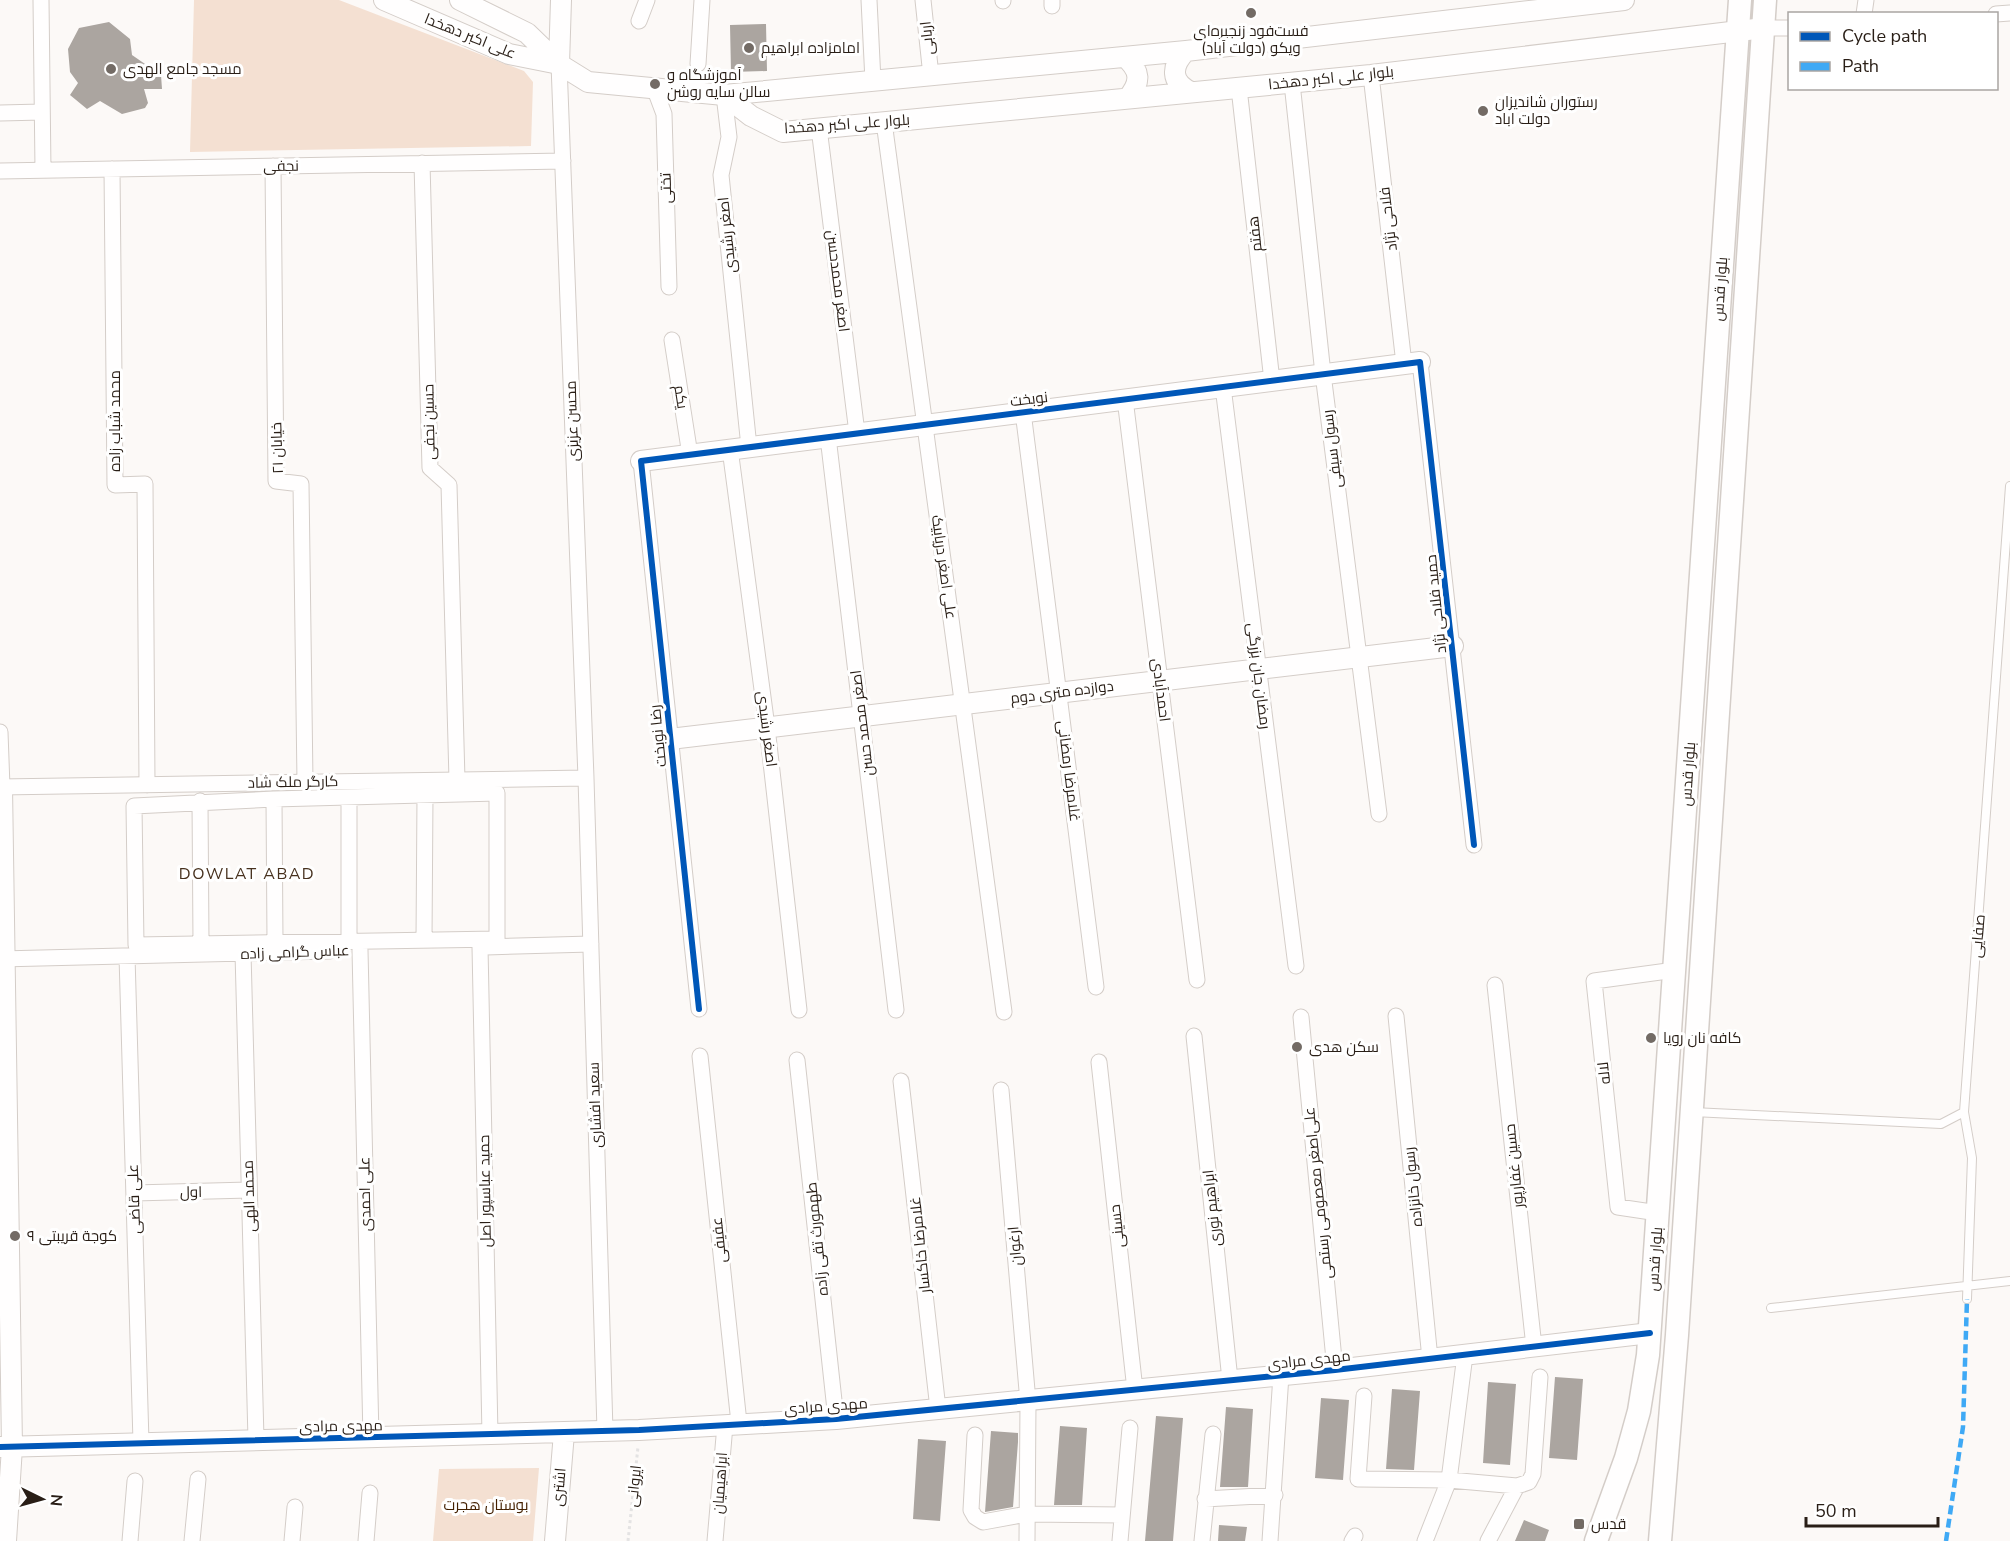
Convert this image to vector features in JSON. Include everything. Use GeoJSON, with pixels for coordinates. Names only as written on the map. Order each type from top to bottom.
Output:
{"type":"FeatureCollection","features":[{"type":"Feature","properties":{"kind":"main road","name":"بلوار قدس"},"geometry":{"type":"LineString","coordinates":[[1596,1541],[1626,1458],[1639,1411],[1650,1333],[1740,0]]}},
{"type":"Feature","properties":{"kind":"main road","name":"بلوار قدس"},"geometry":{"type":"LineString","coordinates":[[1660,1541],[1692,1112],[1765,0]]}},
{"type":"Feature","properties":{"kind":"street"},"geometry":{"type":"LineString","coordinates":[[41,0],[44,170]]}},
{"type":"Feature","properties":{"kind":"street","name":"علی اکبر دهخدا"},"geometry":{"type":"LineString","coordinates":[[384,0],[509,54],[559,64]]}},
{"type":"Feature","properties":{"kind":"street","name":"علی اکبر دهخدا"},"geometry":{"type":"LineString","coordinates":[[460,0],[486,4],[527,33],[559,64],[588,82],[724,95]]}},
{"type":"Feature","properties":{"kind":"street"},"geometry":{"type":"LineString","coordinates":[[559,64],[561,0]]}},
{"type":"Feature","properties":{"kind":"street"},"geometry":{"type":"LineString","coordinates":[[639,21],[647,0]]}},
{"type":"Feature","properties":{"kind":"street"},"geometry":{"type":"LineString","coordinates":[[698,64],[702,0]]}},
{"type":"Feature","properties":{"kind":"street"},"geometry":{"type":"LineString","coordinates":[[869,0],[873,81]]}},
{"type":"Feature","properties":{"kind":"street","name":"اربابی"},"geometry":{"type":"LineString","coordinates":[[923,0],[931,75]]}},
{"type":"Feature","properties":{"kind":"street"},"geometry":{"type":"LineString","coordinates":[[724,95],[1186,51],[1624,0]]}},
{"type":"Feature","properties":{"kind":"street"},"geometry":{"type":"LineString","coordinates":[[1764,28],[1788,28]]}},
{"type":"Feature","properties":{"kind":"street","name":"بلوار علی اکبر دهخدا"},"geometry":{"type":"LineString","coordinates":[[724,95],[751,116],[783,132],[1371,75],[1764,28]]}},
{"type":"Feature","properties":{"kind":"street"},"geometry":{"type":"LineString","coordinates":[[1186,51],[1176,61],[1173,74],[1179,87],[1191,92]]}},
{"type":"Feature","properties":{"kind":"street"},"geometry":{"type":"LineString","coordinates":[[1125,57],[1135,66],[1139,77],[1137,88],[1128,98]]}},
{"type":"Feature","properties":{"kind":"street","name":"محسن عزیزی"},"geometry":{"type":"LineString","coordinates":[[559,64],[586,778]]}},
{"type":"Feature","properties":{"kind":"street","name":"فلاحی نژاد"},"geometry":{"type":"LineString","coordinates":[[1371,75],[1412,363]]}},
{"type":"Feature","properties":{"kind":"street","name":"رسول سیفی"},"geometry":{"type":"LineString","coordinates":[[1292,82],[1323,374],[1378,814]]}},
{"type":"Feature","properties":{"kind":"street","name":"هفتم"},"geometry":{"type":"LineString","coordinates":[[1239,88],[1272,381]]}},
{"type":"Feature","properties":{"kind":"street","name":"تختی"},"geometry":{"type":"LineString","coordinates":[[656,90],[664,114],[669,287]]}},
{"type":"Feature","properties":{"kind":"street","name":"اصغر رشیدی"},"geometry":{"type":"LineString","coordinates":[[724,95],[729,137],[721,175],[750,447]]}},
{"type":"Feature","properties":{"kind":"street"},"geometry":{"type":"LineString","coordinates":[[0,113],[42,112]]}},
{"type":"Feature","properties":{"kind":"street","name":"علی اصغر دریابیک"},"geometry":{"type":"LineString","coordinates":[[884,122],[1004,1012]]}},
{"type":"Feature","properties":{"kind":"street","name":"اصغر محمدحسن"},"geometry":{"type":"LineString","coordinates":[[819,128],[857,433]]}},
{"type":"Feature","properties":{"kind":"street","name":"نجفی"},"geometry":{"type":"LineString","coordinates":[[0,171],[563,161]]}},
{"type":"Feature","properties":{"kind":"street","name":"حسین نجفی"},"geometry":{"type":"LineString","coordinates":[[422,163],[430,468],[449,485],[457,780]]}},
{"type":"Feature","properties":{"kind":"street","name":"خیابان ۲۱"},"geometry":{"type":"LineString","coordinates":[[273,166],[276,481],[301,484],[298,782]]}},
{"type":"Feature","properties":{"kind":"street","name":"محمد شباب زاده"},"geometry":{"type":"LineString","coordinates":[[112,169],[115,485],[145,484],[147,785]]}},
{"type":"Feature","properties":{"kind":"street","name":"یکم"},"geometry":{"type":"LineString","coordinates":[[672,340],[690,455]]}},
{"type":"Feature","properties":{"kind":"street","name":"نوبخت"},"geometry":{"type":"LineString","coordinates":[[641,461],[1412,363]]}},
{"type":"Feature","properties":{"kind":"street","name":"حمید فلاحی نژاد"},"geometry":{"type":"LineString","coordinates":[[1412,363],[1453,646],[1474,845]]}},
{"type":"Feature","properties":{"kind":"street","name":"رمضان جان بزرگی"},"geometry":{"type":"LineString","coordinates":[[1223,387],[1296,966]]}},
{"type":"Feature","properties":{"kind":"street","name":"احمدآبادی"},"geometry":{"type":"LineString","coordinates":[[1125,399],[1197,980]]}},
{"type":"Feature","properties":{"kind":"street","name":"غلامرضا رمضانی"},"geometry":{"type":"LineString","coordinates":[[1023,412],[1096,987]]}},
{"type":"Feature","properties":{"kind":"street","name":"اصغر محمد حسن"},"geometry":{"type":"LineString","coordinates":[[828,437],[896,1010]]}},
{"type":"Feature","properties":{"kind":"street","name":"اصغر رشیدی"},"geometry":{"type":"LineString","coordinates":[[730,449],[767,727],[799,1010]]}},
{"type":"Feature","properties":{"kind":"street","name":"رضا نوبخت"},"geometry":{"type":"LineString","coordinates":[[641,461],[699,1009]]}},
{"type":"Feature","properties":{"kind":"street","name":"دوازده متری دوم"},"geometry":{"type":"LineString","coordinates":[[670,738],[1453,646]]}},
{"type":"Feature","properties":{"kind":"street"},"geometry":{"type":"LineString","coordinates":[[0,732],[6,1541]]}},
{"type":"Feature","properties":{"kind":"street","name":"کارگر ملک شاد"},"geometry":{"type":"LineString","coordinates":[[1,787],[586,778]]}},
{"type":"Feature","properties":{"kind":"street","name":"سعید افشاری"},"geometry":{"type":"LineString","coordinates":[[586,778],[605,1431]]}},
{"type":"Feature","properties":{"kind":"street"},"geometry":{"type":"LineString","coordinates":[[292,798],[298,782]]}},
{"type":"Feature","properties":{"kind":"street"},"geometry":{"type":"LineString","coordinates":[[497,793],[497,939],[424,940],[354,945],[275,942],[136,945],[134,807],[200,801],[349,797],[497,793]]}},
{"type":"Feature","properties":{"kind":"street"},"geometry":{"type":"LineString","coordinates":[[424,940],[425,795]]}},
{"type":"Feature","properties":{"kind":"street","name":"علی احمدی"},"geometry":{"type":"LineString","coordinates":[[349,797],[371,1438]]}},
{"type":"Feature","properties":{"kind":"street"},"geometry":{"type":"LineString","coordinates":[[274,799],[275,942]]}},
{"type":"Feature","properties":{"kind":"street"},"geometry":{"type":"LineString","coordinates":[[200,801],[201,944]]}},
{"type":"Feature","properties":{"kind":"street","name":"عباس گرامی زاده"},"geometry":{"type":"LineString","coordinates":[[2,959],[243,953],[354,945],[480,947],[591,944]]}},
{"type":"Feature","properties":{"kind":"street","name":"حمید عباسپور اصل"},"geometry":{"type":"LineString","coordinates":[[480,947],[490,1435]]}},
{"type":"Feature","properties":{"kind":"street","name":"محمد الهی"},"geometry":{"type":"LineString","coordinates":[[243,953],[256,1439]]}},
{"type":"Feature","properties":{"kind":"street","name":"علی قاضی"},"geometry":{"type":"LineString","coordinates":[[127,956],[141,1442]]}},
{"type":"Feature","properties":{"kind":"street","name":"لاله"},"geometry":{"type":"LineString","coordinates":[[1658,1213],[1618,1206],[1594,981],[1675,970]]}},
{"type":"Feature","properties":{"kind":"street","name":"حسین غفارپور"},"geometry":{"type":"LineString","coordinates":[[1495,985],[1534,1347]]}},
{"type":"Feature","properties":{"kind":"street","name":"رسول خانزاده"},"geometry":{"type":"LineString","coordinates":[[1396,1016],[1430,1359]]}},
{"type":"Feature","properties":{"kind":"street","name":"علی‌اصغر معصومی رستمی"},"geometry":{"type":"LineString","coordinates":[[1300,1017],[1335,1370]]}},
{"type":"Feature","properties":{"kind":"street","name":"ابراهیم نوری"},"geometry":{"type":"LineString","coordinates":[[1194,1036],[1230,1380]]}},
{"type":"Feature","properties":{"kind":"street","name":"عفیفی"},"geometry":{"type":"LineString","coordinates":[[700,1056],[732,1424]]}},
{"type":"Feature","properties":{"kind":"street","name":"طهمورث تقی زاده"},"geometry":{"type":"LineString","coordinates":[[797,1060],[836,1419]]}},
{"type":"Feature","properties":{"kind":"street","name":"حسینی"},"geometry":{"type":"LineString","coordinates":[[1099,1062],[1135,1390]]}},
{"type":"Feature","properties":{"kind":"street","name":"غلامرضا خاکسار"},"geometry":{"type":"LineString","coordinates":[[902,1081],[938,1409]]}},
{"type":"Feature","properties":{"kind":"street","name":"ارغوان"},"geometry":{"type":"LineString","coordinates":[[1001,1090],[1028,1402],[1026,1541]]}},
{"type":"Feature","properties":{"kind":"street","name":"اول"},"geometry":{"type":"LineString","coordinates":[[134,1193],[249,1190]]}},
{"type":"Feature","properties":{"kind":"street","name":"مهدی مرادی"},"geometry":{"type":"LineString","coordinates":[[6,1447],[564,1433],[836,1419],[1028,1402],[1335,1370],[1650,1333]]}},
{"type":"Feature","properties":{"kind":"street"},"geometry":{"type":"LineString","coordinates":[[1425,1541],[1449,1480],[1465,1355]]}},
{"type":"Feature","properties":{"kind":"street"},"geometry":{"type":"LineString","coordinates":[[1270,1541],[1275,1495],[1281,1375]]}},
{"type":"Feature","properties":{"kind":"street"},"geometry":{"type":"LineString","coordinates":[[1364,1396],[1358,1479],[1449,1480],[1517,1486],[1529,1482],[1533,1474],[1540,1377]]}},
{"type":"Feature","properties":{"kind":"street","name":"ابراهیمیان"},"geometry":{"type":"LineString","coordinates":[[716,1541],[732,1424]]}},
{"type":"Feature","properties":{"kind":"street"},"geometry":{"type":"LineString","coordinates":[[1120,1541],[1130,1428]]}},
{"type":"Feature","properties":{"kind":"street","name":"اشتری"},"geometry":{"type":"LineString","coordinates":[[555,1541],[564,1433]]}},
{"type":"Feature","properties":{"kind":"street"},"geometry":{"type":"LineString","coordinates":[[1202,1541],[1213,1434]]}},
{"type":"Feature","properties":{"kind":"street"},"geometry":{"type":"LineString","coordinates":[[975,1435],[971,1510],[982,1522],[1027,1514],[1122,1515]]}},
{"type":"Feature","properties":{"kind":"street"},"geometry":{"type":"LineString","coordinates":[[192,1541],[198,1479]]}},
{"type":"Feature","properties":{"kind":"street"},"geometry":{"type":"LineString","coordinates":[[130,1541],[135,1481]]}},
{"type":"Feature","properties":{"kind":"street"},"geometry":{"type":"LineString","coordinates":[[1488,1541],[1517,1486]]}},
{"type":"Feature","properties":{"kind":"street"},"geometry":{"type":"LineString","coordinates":[[366,1541],[370,1493]]}},
{"type":"Feature","properties":{"kind":"street"},"geometry":{"type":"LineString","coordinates":[[1205,1499],[1275,1495]]}},
{"type":"Feature","properties":{"kind":"street"},"geometry":{"type":"LineString","coordinates":[[292,1541],[295,1507]]}},
{"type":"Feature","properties":{"kind":"lane","name":"صفایی"},"geometry":{"type":"LineString","coordinates":[[1967,1299],[1972,1158],[1964,1112],[2010,486]]}},
{"type":"Feature","properties":{"kind":"lane"},"geometry":{"type":"LineString","coordinates":[[1692,1112],[1941,1124],[1964,1112]]}},
{"type":"Feature","properties":{"kind":"lane"},"geometry":{"type":"LineString","coordinates":[[1771,1308],[2010,1281]]}},
{"type":"Feature","properties":{"kind":"green space"},"geometry":{"type":"Polygon","coordinates":[[[194,0],[339,0],[524,71],[533,82],[531,146],[190,152],[194,0]]]}},
{"type":"Feature","properties":{"kind":"green space","name":"بوستان هجرت"},"geometry":{"type":"Polygon","coordinates":[[[539,1468],[533,1541],[433,1541],[439,1469],[539,1468]]]}},
{"type":"Feature","properties":{"kind":"building","name":"مسجد جامع الهدی"},"geometry":{"type":"Polygon","coordinates":[[[109,22],[130,39],[132,55],[161,75],[162,89],[144,89],[148,103],[145,108],[122,114],[100,101],[87,109],[70,95],[78,83],[70,72],[68,49],[79,28],[109,22]]]}},
{"type":"Feature","properties":{"kind":"building","name":"امامزاده ابراهیم"},"geometry":{"type":"Polygon","coordinates":[[[766,24],[767,71],[731,72],[730,25],[766,24]]]}},
{"type":"Feature","properties":{"kind":"building"},"geometry":{"type":"Polygon","coordinates":[[[1555,1377],[1583,1379],[1577,1460],[1549,1458],[1555,1377]]]}},
{"type":"Feature","properties":{"kind":"building"},"geometry":{"type":"Polygon","coordinates":[[[1488,1382],[1516,1384],[1510,1465],[1483,1463],[1488,1382]]]}},
{"type":"Feature","properties":{"kind":"building"},"geometry":{"type":"Polygon","coordinates":[[[1392,1389],[1420,1391],[1414,1470],[1386,1469],[1392,1389]]]}},
{"type":"Feature","properties":{"kind":"building"},"geometry":{"type":"Polygon","coordinates":[[[1321,1398],[1349,1400],[1343,1480],[1315,1478],[1321,1398]]]}},
{"type":"Feature","properties":{"kind":"building"},"geometry":{"type":"Polygon","coordinates":[[[1226,1407],[1253,1409],[1248,1487],[1220,1487],[1226,1407]]]}},
{"type":"Feature","properties":{"kind":"building"},"geometry":{"type":"Polygon","coordinates":[[[1156,1416],[1183,1418],[1173,1541],[1145,1541],[1156,1416]]]}},
{"type":"Feature","properties":{"kind":"building"},"geometry":{"type":"Polygon","coordinates":[[[1060,1426],[1087,1428],[1082,1505],[1054,1505],[1060,1426]]]}},
{"type":"Feature","properties":{"kind":"building"},"geometry":{"type":"Polygon","coordinates":[[[991,1431],[1018,1433],[1018,1442],[1013,1507],[985,1512],[991,1431]]]}},
{"type":"Feature","properties":{"kind":"building"},"geometry":{"type":"Polygon","coordinates":[[[918,1439],[946,1441],[940,1521],[913,1519],[918,1439]]]}},
{"type":"Feature","properties":{"kind":"building"},"geometry":{"type":"Polygon","coordinates":[[[1524,1520],[1549,1530],[1545,1541],[1515,1541],[1524,1520]]]}},
{"type":"Feature","properties":{"kind":"building"},"geometry":{"type":"Polygon","coordinates":[[[1219,1525],[1247,1527],[1245,1541],[1218,1541],[1219,1525]]]}},
{"type":"Feature","properties":{"kind":"marked path"},"geometry":{"type":"LineString","coordinates":[[1946,1541],[1963,1427],[1967,1299]]}},
{"type":"Feature","properties":{"kind":"cycle path"},"geometry":{"type":"LineString","coordinates":[[699,1009],[641,461],[1420,362],[1474,845]]}},
{"type":"Feature","properties":{"kind":"cycle path"},"geometry":{"type":"LineString","coordinates":[[0,1447],[639,1430],[836,1419],[1335,1370],[1650,1333]]}},
{"type":"Feature","properties":{"kind":"place","name":"فست‌فود زنجیره‌ای ویکو (دولت آباد)"},"geometry":{"type":"Point","coordinates":[1251,13]}},
{"type":"Feature","properties":{"kind":"place","name":"امامزاده ابراهیم"},"geometry":{"type":"Point","coordinates":[749,48]}},
{"type":"Feature","properties":{"kind":"place","name":"مسجد جامع الهدی"},"geometry":{"type":"Point","coordinates":[111,69]}},
{"type":"Feature","properties":{"kind":"place","name":"آموزشگاه و سالن سایه روشن"},"geometry":{"type":"Point","coordinates":[655,84]}},
{"type":"Feature","properties":{"kind":"place","name":"رستوران شاندیزان دولت اباد"},"geometry":{"type":"Point","coordinates":[1483,111]}},
{"type":"Feature","properties":{"kind":"place","name":"کافه نان رویا"},"geometry":{"type":"Point","coordinates":[1651,1038]}},
{"type":"Feature","properties":{"kind":"place","name":"سكن هدى"},"geometry":{"type":"Point","coordinates":[1297,1047]}},
{"type":"Feature","properties":{"kind":"place","name":"۹ کوجة قریبتی"},"geometry":{"type":"Point","coordinates":[15,1236]}},
{"type":"Feature","properties":{"kind":"place","name":"قدس"},"geometry":{"type":"Point","coordinates":[1579,1524]}},
{"type":"Feature","properties":{"kind":"district","name":"DOWLAT ABAD"},"geometry":{"type":"Point","coordinates":[247,873]}}]}
